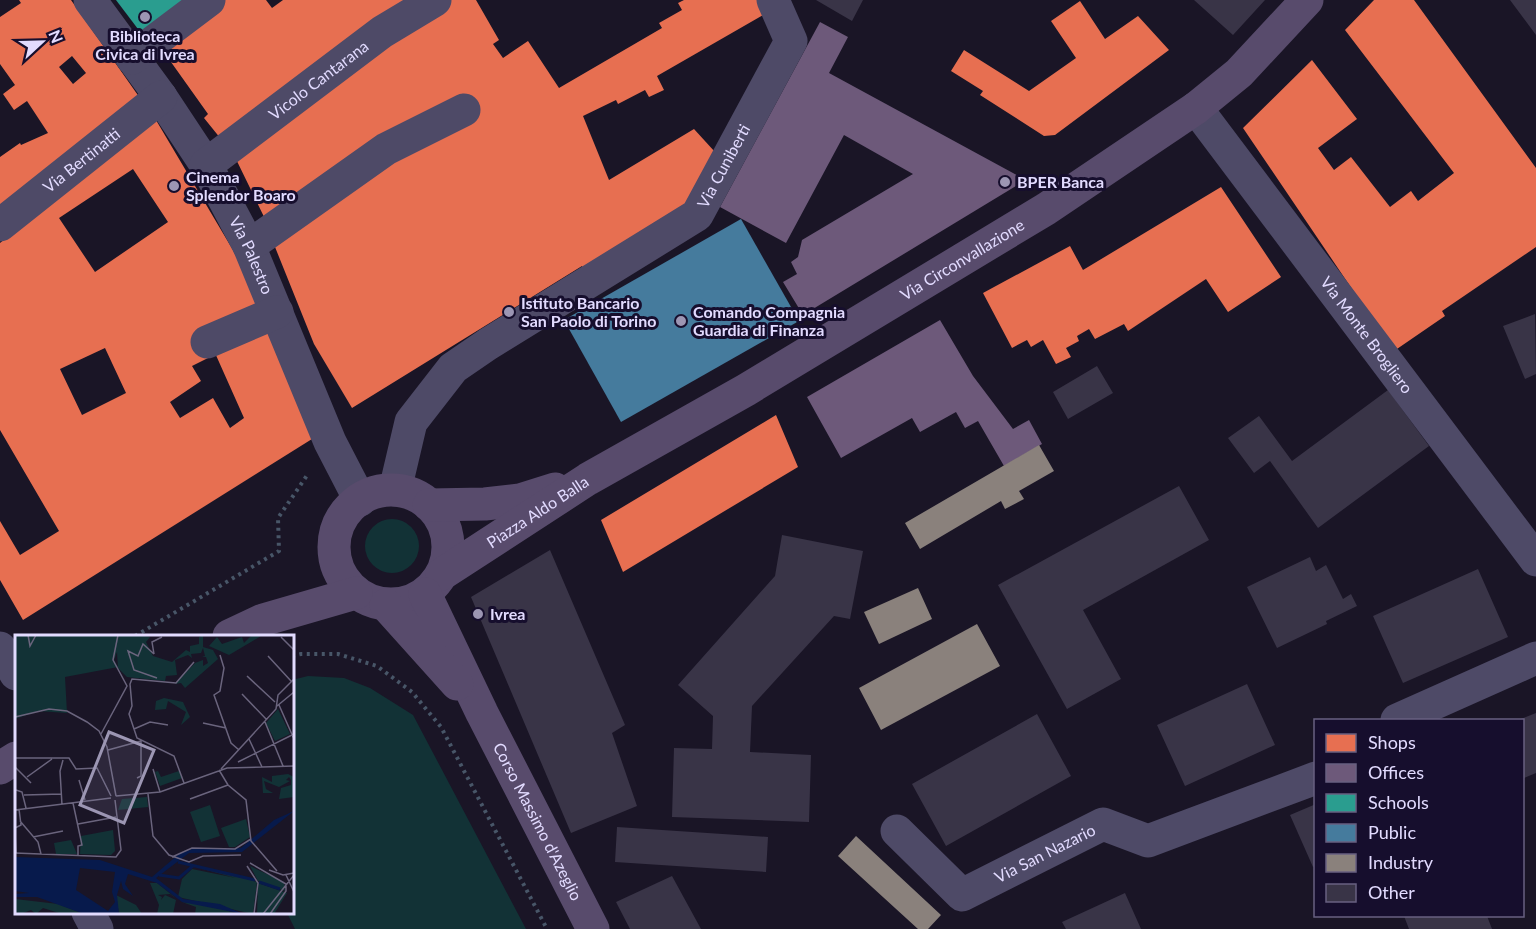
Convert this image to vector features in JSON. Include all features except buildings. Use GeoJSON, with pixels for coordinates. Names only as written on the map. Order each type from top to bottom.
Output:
{"type":"FeatureCollection","features":[{"type":"Feature","properties":{"kind":"main road","name":"Via Circonvallazione"},"geometry":{"type":"LineString","coordinates":[[588,479],[894,303],[1046,209],[1196,108],[1239,74],[1307,0]]}},
{"type":"Feature","properties":{"kind":"main road","name":"Piazza Aldo Balla"},"geometry":{"type":"LineString","coordinates":[[429,505],[485,504],[520,500],[588,479]]}},
{"type":"Feature","properties":{"kind":"main road","name":"Piazza Aldo Balla"},"geometry":{"type":"LineString","coordinates":[[434,584],[588,479]]}},
{"type":"Feature","properties":{"kind":"main road"},"geometry":{"type":"LineString","coordinates":[[231,635],[263,620],[371,599],[406,603],[434,584],[447,558],[448,537],[441,519],[429,505],[418,497],[395,490],[374,492],[360,500],[343,516],[338,526],[334,543],[340,573],[371,599]]}},
{"type":"Feature","properties":{"kind":"main road","name":"Corso Massimo d'Azeglio"},"geometry":{"type":"LineString","coordinates":[[434,584],[482,713],[593,929]]}},
{"type":"Feature","properties":{"kind":"main road","name":"Corso Massimo d'Azeglio"},"geometry":{"type":"LineString","coordinates":[[371,599],[482,713]]}},
{"type":"Feature","properties":{"kind":"street","name":"Via Palestro"},"geometry":{"type":"LineString","coordinates":[[90,0],[161,97],[206,165],[249,246],[330,442],[360,500]]}},
{"type":"Feature","properties":{"kind":"street"},"geometry":{"type":"LineString","coordinates":[[132,57],[209,0]]}},
{"type":"Feature","properties":{"kind":"street","name":"Vicolo Cantarana"},"geometry":{"type":"LineString","coordinates":[[206,165],[382,32],[435,0]]}},
{"type":"Feature","properties":{"kind":"street","name":"Via Cuniberti"},"geometry":{"type":"LineString","coordinates":[[395,490],[411,422],[453,368],[488,344],[698,215],[791,40],[773,0]]}},
{"type":"Feature","properties":{"kind":"street","name":"Via Bertinatti"},"geometry":{"type":"LineString","coordinates":[[0,225],[161,97]]}},
{"type":"Feature","properties":{"kind":"street","name":"Via Monte Brogliero"},"geometry":{"type":"LineString","coordinates":[[1196,108],[1536,560]]}},
{"type":"Feature","properties":{"kind":"street"},"geometry":{"type":"LineString","coordinates":[[249,246],[386,149],[464,110]]}},
{"type":"Feature","properties":{"kind":"street"},"geometry":{"type":"LineString","coordinates":[[207,342],[277,312]]}},
{"type":"Feature","properties":{"kind":"street"},"geometry":{"type":"LineString","coordinates":[[0,648],[15,672]]}},
{"type":"Feature","properties":{"kind":"street"},"geometry":{"type":"LineString","coordinates":[[1399,719],[1536,658]]}},
{"type":"Feature","properties":{"kind":"street","name":"Via San Nazario"},"geometry":{"type":"LineString","coordinates":[[897,831],[962,895],[1103,824],[1148,842],[1314,779]]}},
{"type":"Feature","properties":{"kind":"street"},"geometry":{"type":"LineString","coordinates":[[89,914],[97,929]]}},
{"type":"Feature","properties":{"kind":"path"},"geometry":{"type":"LineString","coordinates":[[137,635],[279,551],[278,518],[330,442]]}},
{"type":"Feature","properties":{"kind":"path"},"geometry":{"type":"LineString","coordinates":[[294,656],[338,654],[377,666],[412,692],[441,727],[547,929]]}},
{"type":"Feature","properties":{"kind":"green space"},"geometry":{"type":"Polygon","coordinates":[[[387,519],[397,519],[407,523],[415,531],[419,546],[415,561],[407,569],[397,573],[387,573],[377,569],[369,561],[365,551],[365,541],[369,531],[377,523],[387,519]]]}},
{"type":"Feature","properties":{"kind":"green space"},"geometry":{"type":"Polygon","coordinates":[[[308,676],[344,678],[370,688],[413,715],[526,929],[295,929],[288,914],[294,914],[294,680],[308,676]]]}},
{"type":"Feature","properties":{"kind":"place","name":"Biblioteca Civica di Ivrea"},"geometry":{"type":"Point","coordinates":[145,17]}},
{"type":"Feature","properties":{"kind":"place","name":"BPER Banca"},"geometry":{"type":"Point","coordinates":[1005,182]}},
{"type":"Feature","properties":{"kind":"place","name":"Cinema Splendor Boaro"},"geometry":{"type":"Point","coordinates":[174,186]}},
{"type":"Feature","properties":{"kind":"place","name":"Istituto Bancario San Paolo di Torino"},"geometry":{"type":"Point","coordinates":[509,312]}},
{"type":"Feature","properties":{"kind":"place","name":"Comando Compagnia Guardia di Finanza"},"geometry":{"type":"Point","coordinates":[681,321]}},
{"type":"Feature","properties":{"kind":"place","name":"Ivrea"},"geometry":{"type":"Point","coordinates":[478,614]}}]}
